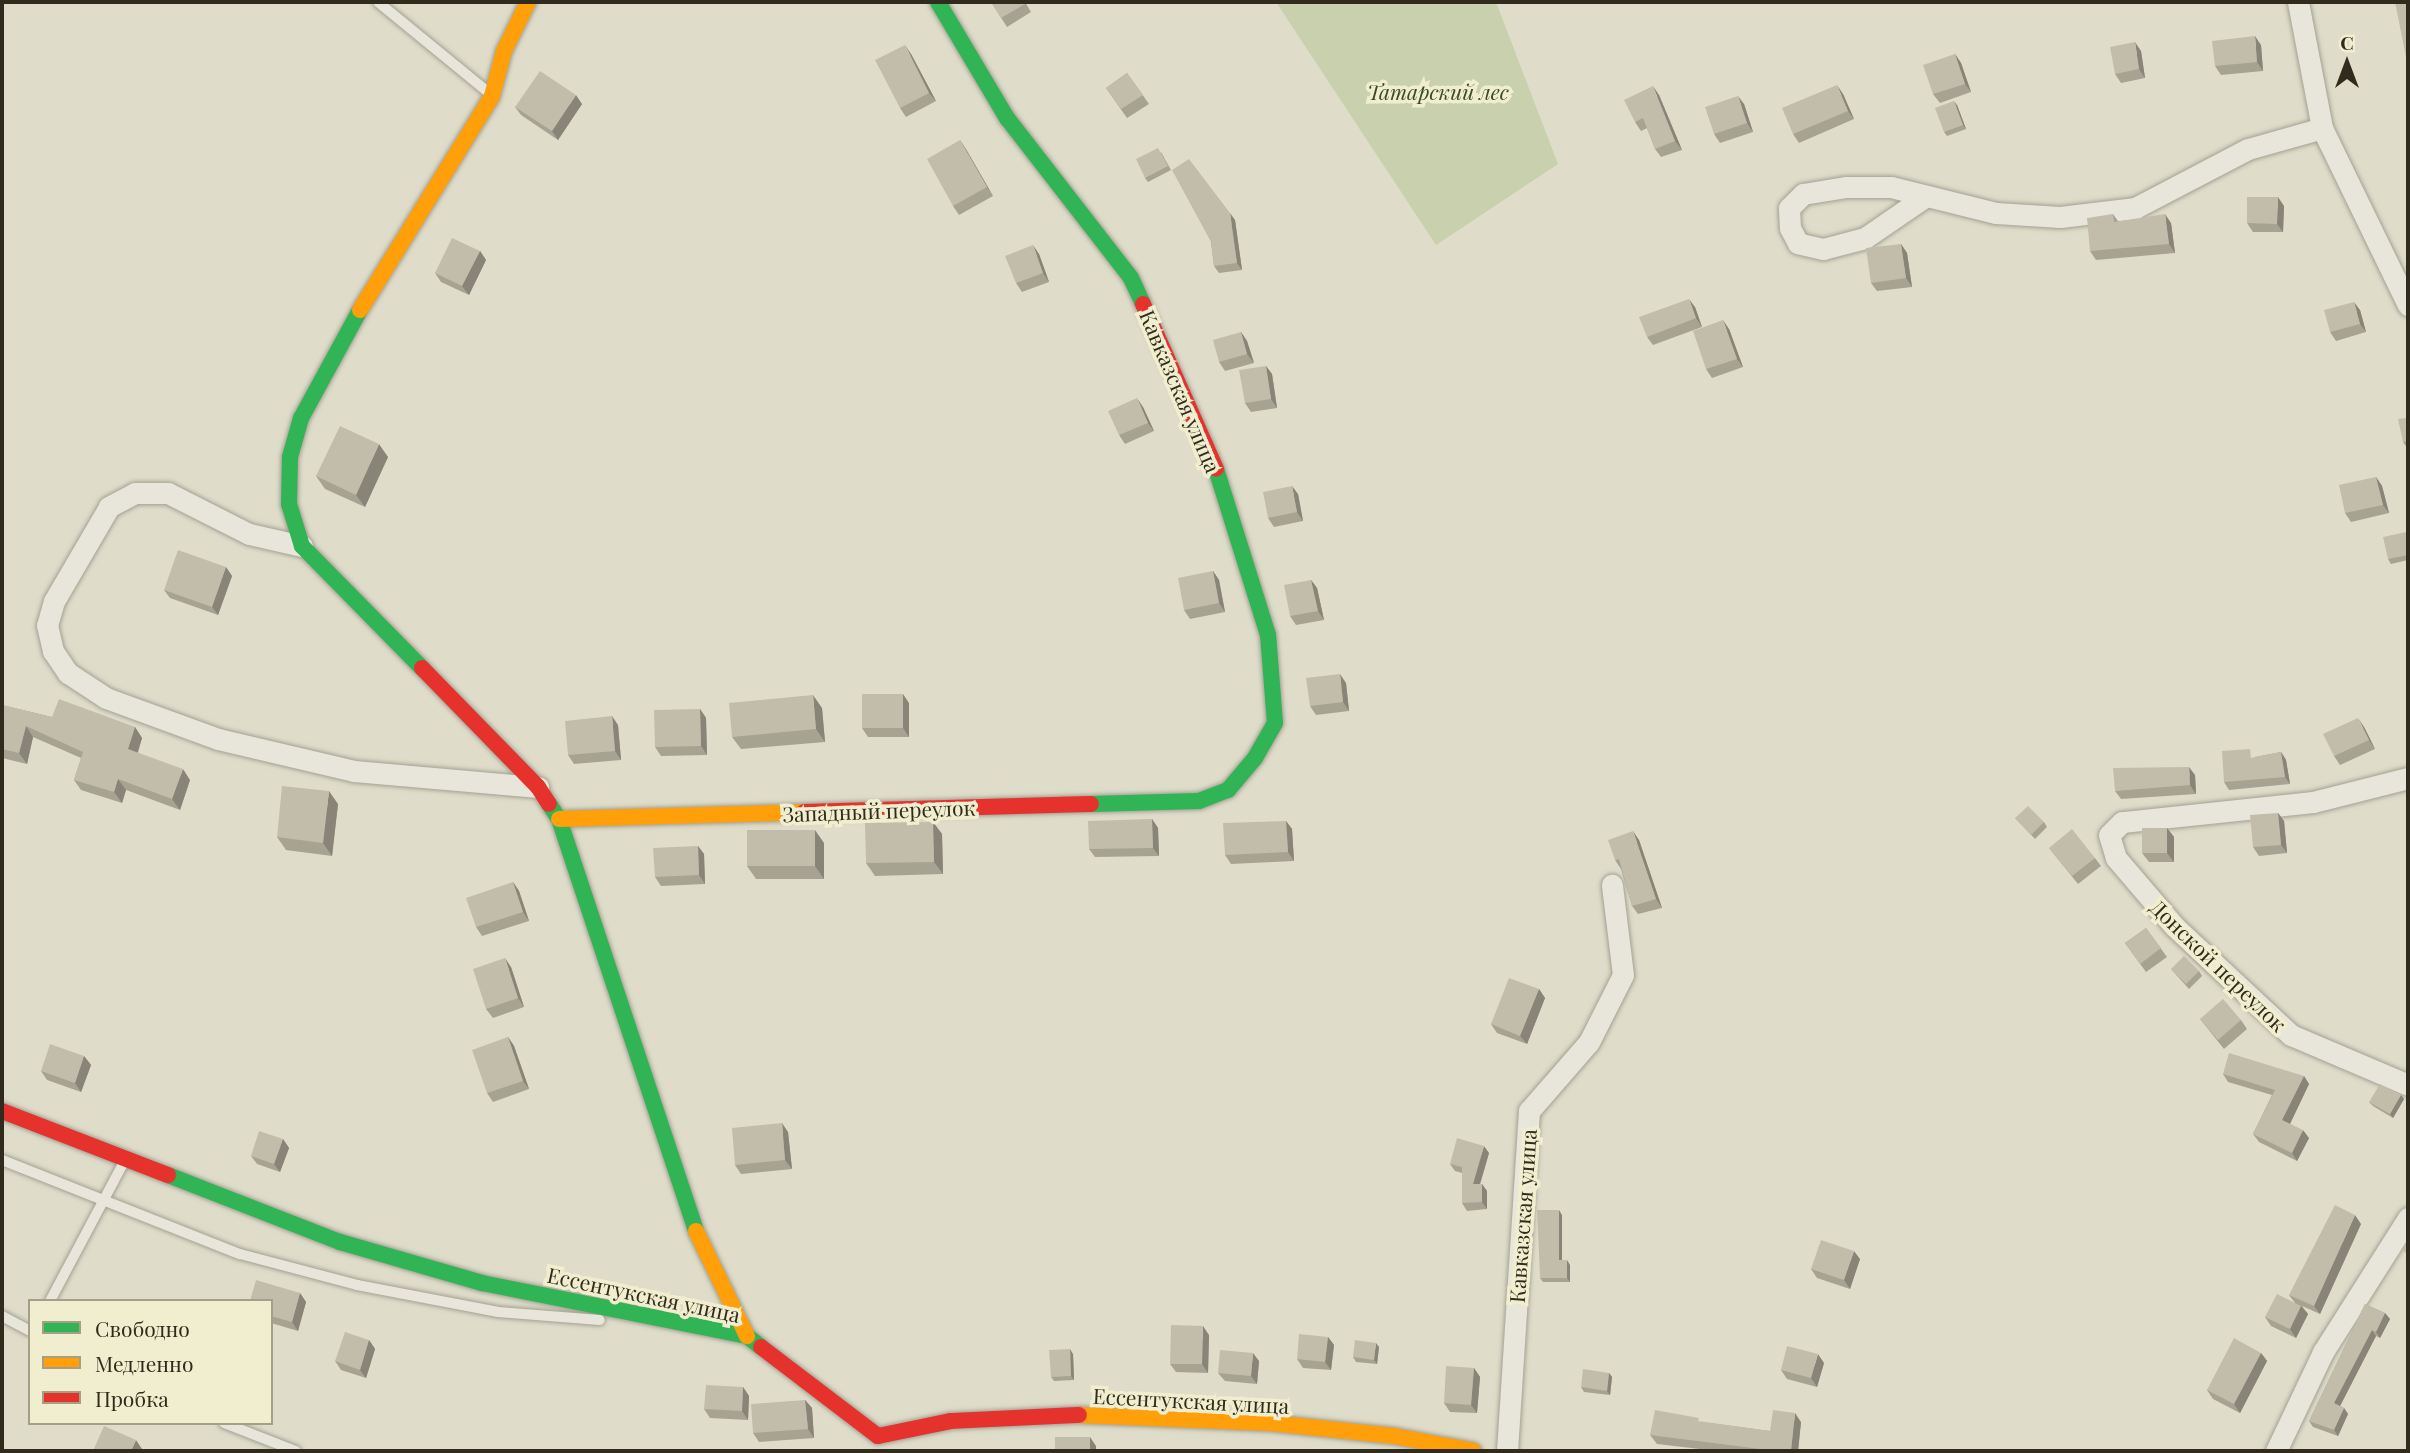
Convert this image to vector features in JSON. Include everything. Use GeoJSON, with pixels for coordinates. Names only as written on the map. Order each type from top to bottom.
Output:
{"type":"FeatureCollection","features":[{"type":"Feature","properties":{"kind":"street"},"geometry":{"type":"LineString","coordinates":[[528,2],[504,51],[492,96],[348,331],[301,418],[290,457],[289,504],[302,546],[538,787],[559,819],[698,1237],[747,1336]]}},
{"type":"Feature","properties":{"kind":"street","name":"Кавказская улица"},"geometry":{"type":"LineString","coordinates":[[938,2],[1007,118],[1131,278],[1212,457],[1268,635],[1275,723],[1255,758],[1228,790],[1199,801]]}},
{"type":"Feature","properties":{"kind":"street"},"geometry":{"type":"LineString","coordinates":[[2298,2],[2322,128],[2408,305]]}},
{"type":"Feature","properties":{"kind":"street"},"geometry":{"type":"LineString","coordinates":[[1926,196],[1865,238],[1823,249],[1798,243],[1790,228],[1789,208],[1803,194],[1846,187],[1891,187],[1996,213],[2060,217],[2135,208],[2248,149],[2322,128]]}},
{"type":"Feature","properties":{"kind":"street"},"geometry":{"type":"LineString","coordinates":[[302,546],[249,534],[169,493],[135,493],[109,507],[54,601],[47,625],[53,651],[68,673],[106,698],[218,739],[354,771],[538,787]]}},
{"type":"Feature","properties":{"kind":"street","name":"Донской переулок"},"geometry":{"type":"LineString","coordinates":[[2408,778],[2313,802],[2122,822],[2109,835],[2116,859],[2174,926],[2291,1035],[2408,1085]]}},
{"type":"Feature","properties":{"kind":"street","name":"Западный переулок"},"geometry":{"type":"LineString","coordinates":[[559,819],[1199,801]]}},
{"type":"Feature","properties":{"kind":"street","name":"Кавказская улица"},"geometry":{"type":"LineString","coordinates":[[1507,1451],[1529,1111],[1589,1042],[1623,975],[1612,885]]}},
{"type":"Feature","properties":{"kind":"street","name":"Ессентукская улица"},"geometry":{"type":"LineString","coordinates":[[2,1111],[125,1160],[366,1249],[482,1283],[747,1336],[875,1444],[951,1421],[1061,1414],[1271,1423],[1394,1436],[1474,1451]]}},
{"type":"Feature","properties":{"kind":"street"},"geometry":{"type":"LineString","coordinates":[[2276,1451],[2323,1352],[2408,1218]]}},
{"type":"Feature","properties":{"kind":"lane"},"geometry":{"type":"LineString","coordinates":[[377,2],[492,96]]}},
{"type":"Feature","properties":{"kind":"lane"},"geometry":{"type":"LineString","coordinates":[[2,1160],[101,1203],[240,1254],[357,1285],[498,1312],[662,1327],[683,1323]]}},
{"type":"Feature","properties":{"kind":"lane"},"geometry":{"type":"LineString","coordinates":[[51,1299],[125,1160]]}},
{"type":"Feature","properties":{"kind":"lane"},"geometry":{"type":"LineString","coordinates":[[2,1316],[28,1330]]}},
{"type":"Feature","properties":{"kind":"lane"},"geometry":{"type":"LineString","coordinates":[[228,1425],[296,1451]]}},
{"type":"Feature","properties":{"kind":"green space","name":"Татарский лес"},"geometry":{"type":"Polygon","coordinates":[[[1276,2],[1496,2],[1558,164],[1436,245],[1276,2]]]}},
{"type":"Feature","properties":{"kind":"building"},"geometry":{"type":"Polygon","coordinates":[[[991,2],[1024,2],[1025,4],[1001,18],[991,2]]]}},
{"type":"Feature","properties":{"kind":"building"},"geometry":{"type":"Polygon","coordinates":[[[2395,2],[2408,2],[2408,67],[2395,2]]]}},
{"type":"Feature","properties":{"kind":"building"},"geometry":{"type":"Polygon","coordinates":[[[2255,36],[2257,62],[2215,66],[2212,41],[2255,36]]]}},
{"type":"Feature","properties":{"kind":"building"},"geometry":{"type":"Polygon","coordinates":[[[2135,42],[2139,69],[2115,74],[2110,47],[2135,42]]]}},
{"type":"Feature","properties":{"kind":"building"},"geometry":{"type":"Polygon","coordinates":[[[905,45],[929,93],[900,108],[875,60],[905,45]]]}},
{"type":"Feature","properties":{"kind":"building"},"geometry":{"type":"Polygon","coordinates":[[[1955,54],[1965,84],[1933,94],[1923,65],[1955,54]]]}},
{"type":"Feature","properties":{"kind":"building"},"geometry":{"type":"Polygon","coordinates":[[[540,71],[576,95],[552,131],[515,107],[540,71]]]}},
{"type":"Feature","properties":{"kind":"building"},"geometry":{"type":"Polygon","coordinates":[[[1127,73],[1143,95],[1121,109],[1106,88],[1127,73]]]}},
{"type":"Feature","properties":{"kind":"building"},"geometry":{"type":"Polygon","coordinates":[[[1837,85],[1848,111],[1793,134],[1782,108],[1837,85]]]}},
{"type":"Feature","properties":{"kind":"building"},"geometry":{"type":"Polygon","coordinates":[[[1653,86],[1675,141],[1655,149],[1643,118],[1635,122],[1624,100],[1653,86]]]}},
{"type":"Feature","properties":{"kind":"building"},"geometry":{"type":"Polygon","coordinates":[[[1738,96],[1747,123],[1714,134],[1705,107],[1738,96]]]}},
{"type":"Feature","properties":{"kind":"building"},"geometry":{"type":"Polygon","coordinates":[[[1954,101],[1963,125],[1944,132],[1935,108],[1954,101]]]}},
{"type":"Feature","properties":{"kind":"building"},"geometry":{"type":"Polygon","coordinates":[[[960,140],[987,187],[953,206],[927,159],[960,140]]]}},
{"type":"Feature","properties":{"kind":"building"},"geometry":{"type":"Polygon","coordinates":[[[1158,148],[1168,166],[1145,178],[1136,159],[1158,148]]]}},
{"type":"Feature","properties":{"kind":"building"},"geometry":{"type":"Polygon","coordinates":[[[1189,159],[1230,213],[1237,263],[1214,266],[1211,242],[1172,170],[1189,159]]]}},
{"type":"Feature","properties":{"kind":"building"},"geometry":{"type":"Polygon","coordinates":[[[2247,197],[2278,197],[2277,224],[2247,223],[2247,197]]]}},
{"type":"Feature","properties":{"kind":"building"},"geometry":{"type":"Polygon","coordinates":[[[2113,214],[2114,222],[2165,214],[2169,244],[2090,251],[2087,218],[2113,214]]]}},
{"type":"Feature","properties":{"kind":"building"},"geometry":{"type":"Polygon","coordinates":[[[452,238],[480,251],[462,286],[435,273],[452,238]]]}},
{"type":"Feature","properties":{"kind":"building"},"geometry":{"type":"Polygon","coordinates":[[[1901,244],[1906,278],[1871,283],[1866,248],[1901,244]]]}},
{"type":"Feature","properties":{"kind":"building"},"geometry":{"type":"Polygon","coordinates":[[[1033,245],[1043,273],[1016,283],[1005,256],[1033,245]]]}},
{"type":"Feature","properties":{"kind":"building"},"geometry":{"type":"Polygon","coordinates":[[[1689,299],[1696,318],[1647,337],[1639,317],[1689,299]]]}},
{"type":"Feature","properties":{"kind":"building"},"geometry":{"type":"Polygon","coordinates":[[[2354,302],[2360,324],[2330,332],[2324,310],[2354,302]]]}},
{"type":"Feature","properties":{"kind":"building"},"geometry":{"type":"Polygon","coordinates":[[[1723,320],[1737,359],[1706,369],[1693,331],[1723,320]]]}},
{"type":"Feature","properties":{"kind":"building"},"geometry":{"type":"Polygon","coordinates":[[[1241,332],[1247,354],[1219,362],[1213,340],[1241,332]]]}},
{"type":"Feature","properties":{"kind":"building"},"geometry":{"type":"Polygon","coordinates":[[[1266,366],[1271,399],[1245,403],[1239,370],[1266,366]]]}},
{"type":"Feature","properties":{"kind":"building"},"geometry":{"type":"Polygon","coordinates":[[[1137,398],[1148,423],[1119,435],[1108,411],[1137,398]]]}},
{"type":"Feature","properties":{"kind":"building"},"geometry":{"type":"Polygon","coordinates":[[[2408,418],[2408,441],[2403,442],[2398,419],[2408,418]]]}},
{"type":"Feature","properties":{"kind":"building"},"geometry":{"type":"Polygon","coordinates":[[[340,426],[379,444],[356,495],[316,476],[340,426]]]}},
{"type":"Feature","properties":{"kind":"building"},"geometry":{"type":"Polygon","coordinates":[[[2376,477],[2383,505],[2345,513],[2339,485],[2376,477]]]}},
{"type":"Feature","properties":{"kind":"building"},"geometry":{"type":"Polygon","coordinates":[[[1292,486],[1297,512],[1268,518],[1263,492],[1292,486]]]}},
{"type":"Feature","properties":{"kind":"building"},"geometry":{"type":"Polygon","coordinates":[[[2406,532],[2408,555],[2388,559],[2383,537],[2406,532]]]}},
{"type":"Feature","properties":{"kind":"building"},"geometry":{"type":"Polygon","coordinates":[[[178,550],[226,567],[212,607],[164,590],[178,550]]]}},
{"type":"Feature","properties":{"kind":"building"},"geometry":{"type":"Polygon","coordinates":[[[1213,571],[1219,603],[1184,610],[1178,578],[1213,571]]]}},
{"type":"Feature","properties":{"kind":"building"},"geometry":{"type":"Polygon","coordinates":[[[1311,580],[1318,611],[1290,616],[1284,585],[1311,580]]]}},
{"type":"Feature","properties":{"kind":"building"},"geometry":{"type":"Polygon","coordinates":[[[1340,674],[1343,702],[1310,706],[1306,678],[1340,674]]]}},
{"type":"Feature","properties":{"kind":"building"},"geometry":{"type":"Polygon","coordinates":[[[862,694],[903,694],[903,728],[862,728],[862,694]]]}},
{"type":"Feature","properties":{"kind":"building"},"geometry":{"type":"Polygon","coordinates":[[[813,695],[816,729],[732,737],[729,703],[813,695]]]}},
{"type":"Feature","properties":{"kind":"building"},"geometry":{"type":"Polygon","coordinates":[[[59,699],[135,727],[128,749],[183,769],[172,799],[118,779],[114,792],[74,780],[83,752],[26,726],[19,753],[2,749],[2,705],[52,717],[59,699]]]}},
{"type":"Feature","properties":{"kind":"building"},"geometry":{"type":"Polygon","coordinates":[[[700,709],[701,746],[655,747],[654,710],[700,709]]]}},
{"type":"Feature","properties":{"kind":"building"},"geometry":{"type":"Polygon","coordinates":[[[612,716],[615,751],[568,755],[565,721],[612,716]]]}},
{"type":"Feature","properties":{"kind":"building"},"geometry":{"type":"Polygon","coordinates":[[[2358,718],[2369,740],[2334,756],[2323,734],[2358,718]]]}},
{"type":"Feature","properties":{"kind":"building"},"geometry":{"type":"Polygon","coordinates":[[[2250,749],[2251,758],[2281,752],[2285,777],[2224,782],[2222,751],[2250,749]]]}},
{"type":"Feature","properties":{"kind":"building"},"geometry":{"type":"Polygon","coordinates":[[[2189,767],[2190,785],[2115,791],[2113,768],[2189,767]]]}},
{"type":"Feature","properties":{"kind":"building"},"geometry":{"type":"Polygon","coordinates":[[[282,786],[329,791],[323,843],[277,837],[282,786]]]}},
{"type":"Feature","properties":{"kind":"building"},"geometry":{"type":"Polygon","coordinates":[[[2028,806],[2044,822],[2031,835],[2015,818],[2028,806]]]}},
{"type":"Feature","properties":{"kind":"building"},"geometry":{"type":"Polygon","coordinates":[[[2278,813],[2281,845],[2253,847],[2250,815],[2278,813]]]}},
{"type":"Feature","properties":{"kind":"building"},"geometry":{"type":"Polygon","coordinates":[[[1152,819],[1153,848],[1089,849],[1088,821],[1152,819]]]}},
{"type":"Feature","properties":{"kind":"building"},"geometry":{"type":"Polygon","coordinates":[[[1286,821],[1288,852],[1225,855],[1223,823],[1286,821]]]}},
{"type":"Feature","properties":{"kind":"building"},"geometry":{"type":"Polygon","coordinates":[[[933,822],[934,862],[866,863],[865,823],[933,822]]]}},
{"type":"Feature","properties":{"kind":"building"},"geometry":{"type":"Polygon","coordinates":[[[2142,828],[2167,828],[2167,853],[2142,853],[2142,828]]]}},
{"type":"Feature","properties":{"kind":"building"},"geometry":{"type":"Polygon","coordinates":[[[2072,829],[2095,858],[2072,876],[2049,848],[2072,829]]]}},
{"type":"Feature","properties":{"kind":"building"},"geometry":{"type":"Polygon","coordinates":[[[747,830],[815,830],[815,866],[747,866],[747,830]]]}},
{"type":"Feature","properties":{"kind":"building"},"geometry":{"type":"Polygon","coordinates":[[[1633,831],[1656,899],[1632,906],[1619,859],[1615,860],[1608,840],[1633,831]]]}},
{"type":"Feature","properties":{"kind":"building"},"geometry":{"type":"Polygon","coordinates":[[[698,846],[699,875],[655,877],[653,848],[698,846]]]}},
{"type":"Feature","properties":{"kind":"building"},"geometry":{"type":"Polygon","coordinates":[[[513,882],[523,912],[476,927],[466,898],[513,882]]]}},
{"type":"Feature","properties":{"kind":"building"},"geometry":{"type":"Polygon","coordinates":[[[2146,928],[2161,948],[2140,964],[2125,943],[2146,928]]]}},
{"type":"Feature","properties":{"kind":"building"},"geometry":{"type":"Polygon","coordinates":[[[2184,956],[2199,971],[2186,984],[2171,969],[2184,956]]]}},
{"type":"Feature","properties":{"kind":"building"},"geometry":{"type":"Polygon","coordinates":[[[505,958],[518,998],[486,1009],[473,969],[505,958]]]}},
{"type":"Feature","properties":{"kind":"building"},"geometry":{"type":"Polygon","coordinates":[[[1509,978],[1539,989],[1520,1036],[1491,1024],[1509,978]]]}},
{"type":"Feature","properties":{"kind":"building"},"geometry":{"type":"Polygon","coordinates":[[[2223,999],[2241,1020],[2218,1040],[2200,1019],[2223,999]]]}},
{"type":"Feature","properties":{"kind":"building"},"geometry":{"type":"Polygon","coordinates":[[[508,1037],[523,1081],[487,1093],[472,1050],[508,1037]]]}},
{"type":"Feature","properties":{"kind":"building"},"geometry":{"type":"Polygon","coordinates":[[[50,1044],[84,1056],[75,1083],[41,1071],[50,1044]]]}},
{"type":"Feature","properties":{"kind":"building"},"geometry":{"type":"Polygon","coordinates":[[[2229,1053],[2304,1076],[2282,1120],[2303,1130],[2292,1153],[2253,1134],[2275,1090],[2223,1074],[2229,1053]]]}},
{"type":"Feature","properties":{"kind":"building"},"geometry":{"type":"Polygon","coordinates":[[[2380,1084],[2401,1095],[2390,1114],[2369,1102],[2380,1084]]]}},
{"type":"Feature","properties":{"kind":"building"},"geometry":{"type":"Polygon","coordinates":[[[782,1123],[785,1160],[735,1165],[732,1128],[782,1123]]]}},
{"type":"Feature","properties":{"kind":"building"},"geometry":{"type":"Polygon","coordinates":[[[259,1131],[283,1139],[274,1164],[251,1156],[259,1131]]]}},
{"type":"Feature","properties":{"kind":"building"},"geometry":{"type":"Polygon","coordinates":[[[1457,1138],[1484,1146],[1473,1184],[1482,1184],[1482,1202],[1462,1203],[1462,1167],[1450,1164],[1457,1138]]]}},
{"type":"Feature","properties":{"kind":"building"},"geometry":{"type":"Polygon","coordinates":[[[2335,1205],[2355,1215],[2314,1306],[2289,1295],[2335,1205]]]}},
{"type":"Feature","properties":{"kind":"building"},"geometry":{"type":"Polygon","coordinates":[[[1537,1210],[1559,1210],[1559,1260],[1567,1260],[1567,1278],[1540,1278],[1537,1210]]]}},
{"type":"Feature","properties":{"kind":"building"},"geometry":{"type":"Polygon","coordinates":[[[1821,1240],[1854,1251],[1844,1280],[1811,1269],[1821,1240]]]}},
{"type":"Feature","properties":{"kind":"building"},"geometry":{"type":"Polygon","coordinates":[[[2408,1242],[2408,1254],[2402,1250],[2408,1242]]]}},
{"type":"Feature","properties":{"kind":"building"},"geometry":{"type":"Polygon","coordinates":[[[256,1280],[300,1293],[292,1322],[273,1317],[273,1299],[251,1299],[256,1280]]]}},
{"type":"Feature","properties":{"kind":"building"},"geometry":{"type":"Polygon","coordinates":[[[2277,1294],[2301,1306],[2290,1329],[2265,1317],[2277,1294]]]}},
{"type":"Feature","properties":{"kind":"building"},"geometry":{"type":"Polygon","coordinates":[[[2365,1304],[2385,1313],[2376,1332],[2372,1330],[2334,1403],[2344,1408],[2334,1430],[2309,1421],[2365,1304]]]}},
{"type":"Feature","properties":{"kind":"building"},"geometry":{"type":"Polygon","coordinates":[[[1171,1325],[1203,1326],[1202,1364],[1170,1364],[1171,1325]]]}},
{"type":"Feature","properties":{"kind":"building"},"geometry":{"type":"Polygon","coordinates":[[[345,1332],[369,1340],[360,1370],[335,1361],[345,1332]]]}},
{"type":"Feature","properties":{"kind":"building"},"geometry":{"type":"Polygon","coordinates":[[[1299,1334],[1328,1337],[1325,1362],[1297,1359],[1299,1334]]]}},
{"type":"Feature","properties":{"kind":"building"},"geometry":{"type":"Polygon","coordinates":[[[2234,1338],[2261,1353],[2234,1404],[2207,1390],[2234,1338]]]}},
{"type":"Feature","properties":{"kind":"building"},"geometry":{"type":"Polygon","coordinates":[[[1355,1340],[1376,1343],[1374,1360],[1353,1357],[1355,1340]]]}},
{"type":"Feature","properties":{"kind":"building"},"geometry":{"type":"Polygon","coordinates":[[[1787,1346],[1818,1354],[1811,1378],[1781,1370],[1787,1346]]]}},
{"type":"Feature","properties":{"kind":"building"},"geometry":{"type":"Polygon","coordinates":[[[1070,1349],[1071,1376],[1051,1377],[1049,1350],[1070,1349]]]}},
{"type":"Feature","properties":{"kind":"building"},"geometry":{"type":"Polygon","coordinates":[[[1220,1350],[1253,1353],[1251,1376],[1218,1373],[1220,1350]]]}},
{"type":"Feature","properties":{"kind":"building"},"geometry":{"type":"Polygon","coordinates":[[[1446,1366],[1474,1368],[1471,1405],[1444,1403],[1446,1366]]]}},
{"type":"Feature","properties":{"kind":"building"},"geometry":{"type":"Polygon","coordinates":[[[1583,1369],[1609,1373],[1607,1391],[1581,1387],[1583,1369]]]}},
{"type":"Feature","properties":{"kind":"building"},"geometry":{"type":"Polygon","coordinates":[[[706,1385],[743,1387],[742,1411],[704,1409],[706,1385]]]}},
{"type":"Feature","properties":{"kind":"building"},"geometry":{"type":"Polygon","coordinates":[[[805,1400],[808,1429],[753,1433],[751,1404],[805,1400]]]}},
{"type":"Feature","properties":{"kind":"building"},"geometry":{"type":"Polygon","coordinates":[[[1655,1410],[1699,1418],[1698,1421],[1770,1431],[1773,1410],[1795,1413],[1791,1451],[1768,1451],[1650,1435],[1655,1410]]]}},
{"type":"Feature","properties":{"kind":"building"},"geometry":{"type":"Polygon","coordinates":[[[104,1426],[136,1440],[131,1451],[93,1451],[104,1426]]]}},
{"type":"Feature","properties":{"kind":"building"},"geometry":{"type":"Polygon","coordinates":[[[1055,1437],[1090,1437],[1090,1451],[1055,1451],[1055,1437]]]}},
{"type":"Feature","properties":{"kind":"traffic: fast"},"geometry":{"type":"LineString","coordinates":[[938,2],[1007,118],[1131,278],[1143,304]]}},
{"type":"Feature","properties":{"kind":"traffic: fast"},"geometry":{"type":"LineString","coordinates":[[360,310],[301,418],[290,457],[289,504],[302,546],[422,668]]}},
{"type":"Feature","properties":{"kind":"traffic: fast"},"geometry":{"type":"LineString","coordinates":[[1091,804],[1199,801],[1228,790],[1255,758],[1275,723],[1268,635],[1216,469]]}},
{"type":"Feature","properties":{"kind":"traffic: fast"},"geometry":{"type":"LineString","coordinates":[[549,804],[559,819],[696,1231]]}},
{"type":"Feature","properties":{"kind":"traffic: fast"},"geometry":{"type":"LineString","coordinates":[[168,1175],[340,1242],[482,1283],[747,1336],[761,1347]]}},
{"type":"Feature","properties":{"kind":"traffic: slow"},"geometry":{"type":"LineString","coordinates":[[360,310],[492,96],[504,51],[528,2]]}},
{"type":"Feature","properties":{"kind":"traffic: slow"},"geometry":{"type":"LineString","coordinates":[[559,819],[804,812]]}},
{"type":"Feature","properties":{"kind":"traffic: slow"},"geometry":{"type":"LineString","coordinates":[[696,1231],[747,1336]]}},
{"type":"Feature","properties":{"kind":"traffic: slow"},"geometry":{"type":"LineString","coordinates":[[1079,1415],[1271,1423],[1394,1436],[1474,1451]]}},
{"type":"Feature","properties":{"kind":"traffic: jam"},"geometry":{"type":"LineString","coordinates":[[1143,304],[1216,469]]}},
{"type":"Feature","properties":{"kind":"traffic: jam"},"geometry":{"type":"LineString","coordinates":[[422,668],[538,787],[549,804]]}},
{"type":"Feature","properties":{"kind":"traffic: jam"},"geometry":{"type":"LineString","coordinates":[[804,812],[1091,804]]}},
{"type":"Feature","properties":{"kind":"traffic: jam"},"geometry":{"type":"LineString","coordinates":[[2,1111],[168,1175]]}},
{"type":"Feature","properties":{"kind":"traffic: jam"},"geometry":{"type":"LineString","coordinates":[[761,1347],[878,1436],[951,1421],[1079,1415]]}}]}
